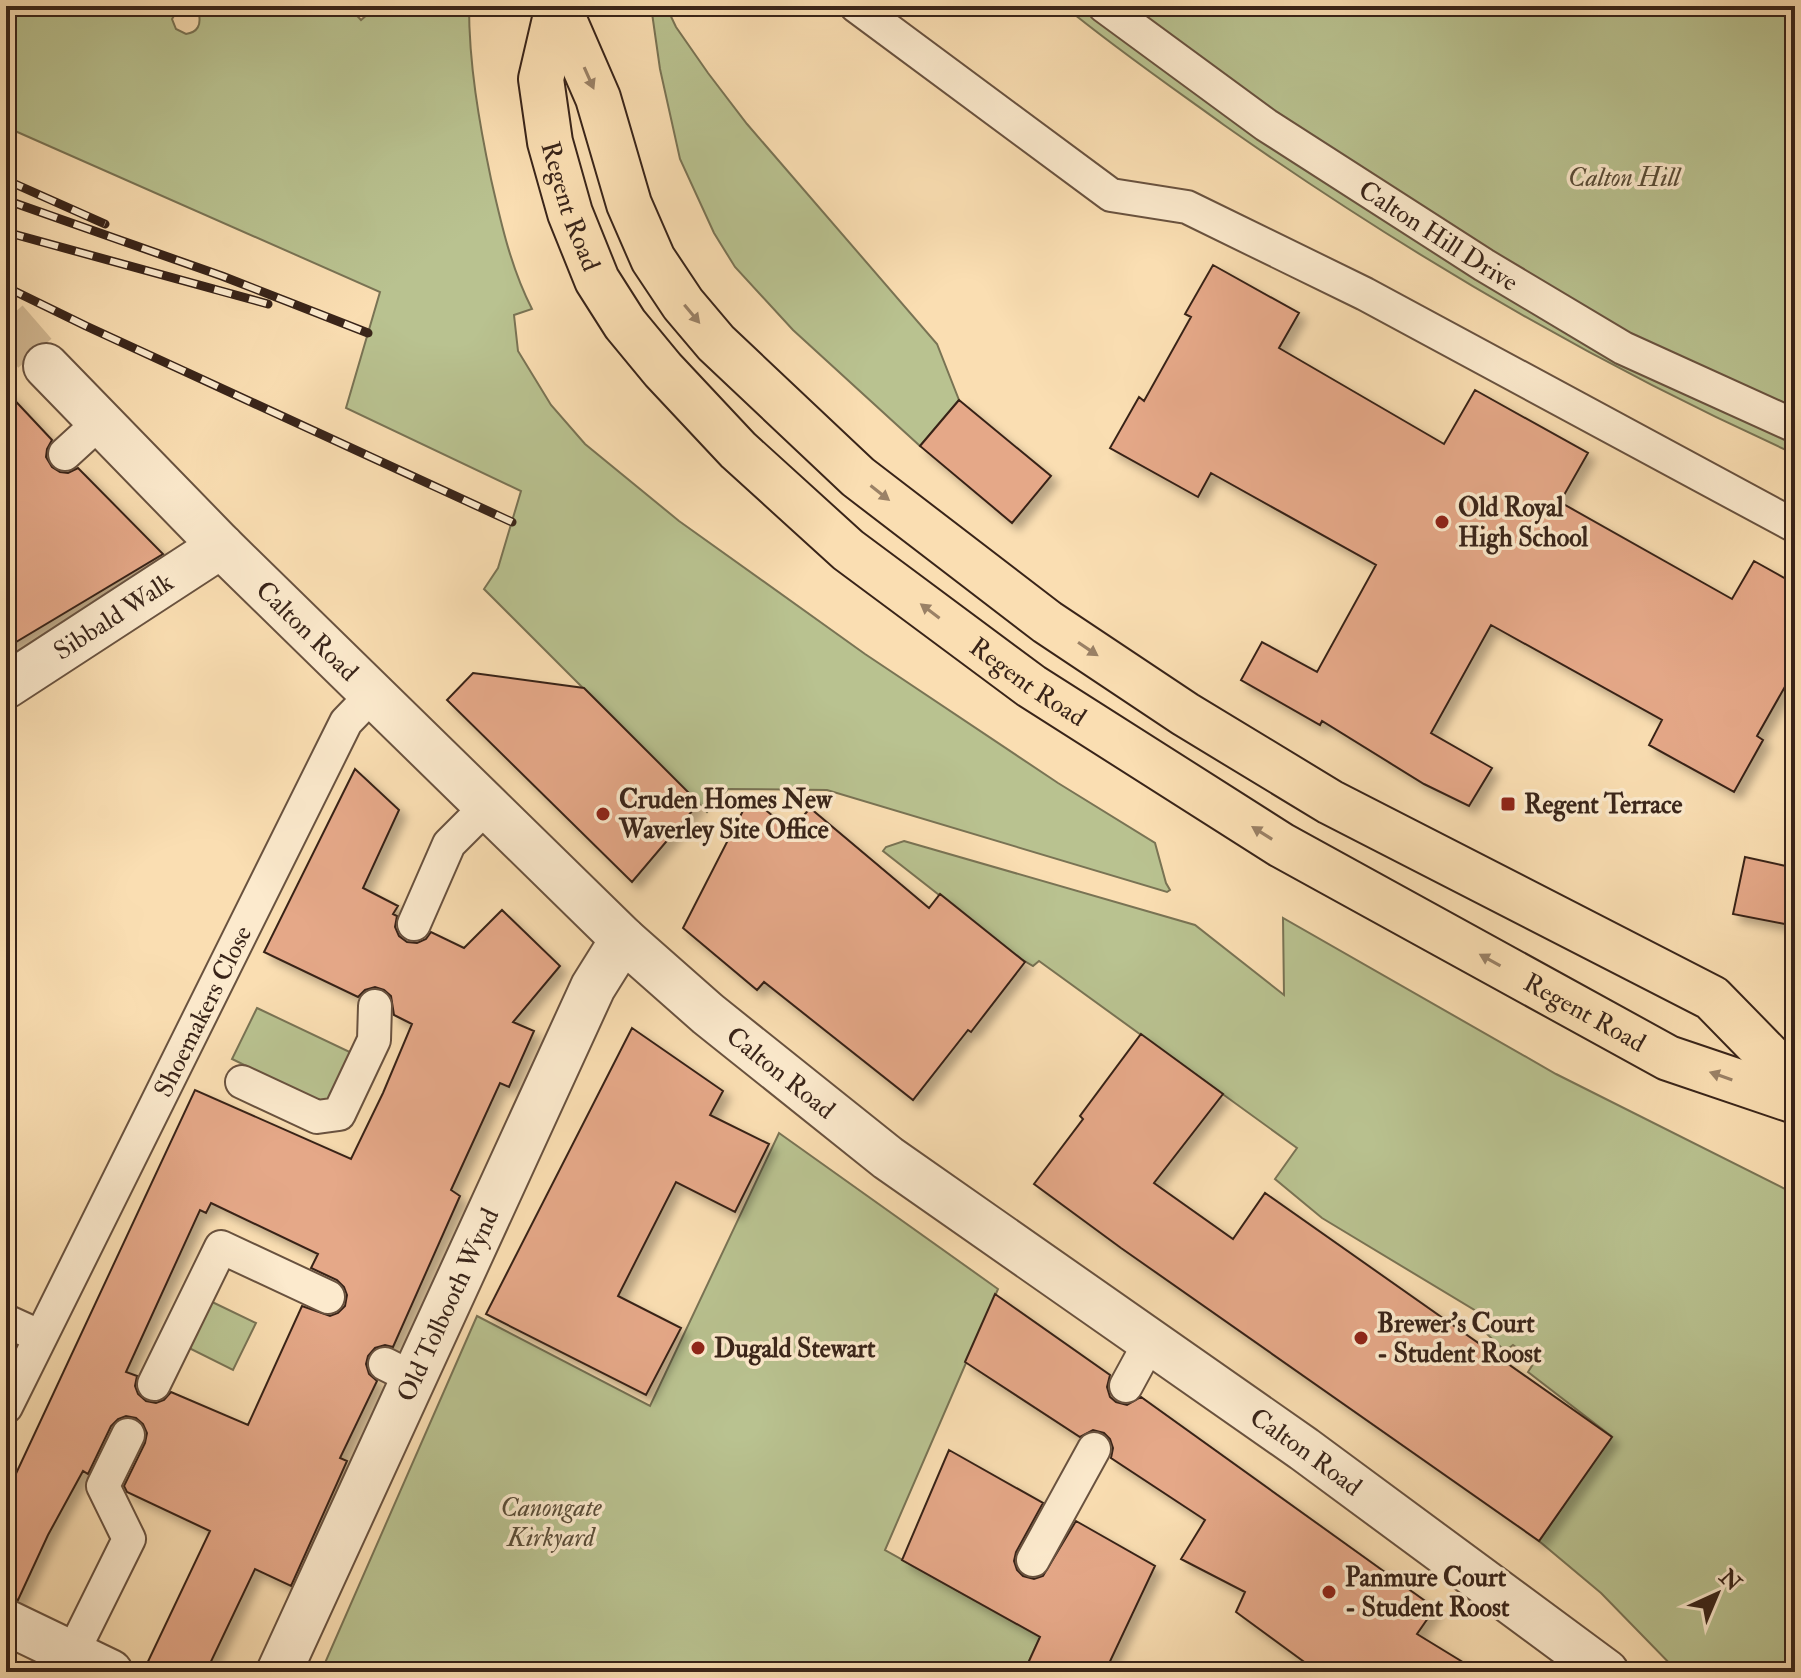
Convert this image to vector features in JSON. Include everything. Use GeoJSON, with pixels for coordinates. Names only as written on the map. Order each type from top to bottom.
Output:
{"type":"FeatureCollection","features":[{"type":"Feature","properties":{"kind":"main road","name":"Regent Road"},"geometry":{"type":"LineString","coordinates":[[558,6],[598,98],[629,204],[653,259],[683,304],[716,343],[858,477],[1047,622],[1185,714],[1330,802],[1712,998],[1795,1083]]}},
{"type":"Feature","properties":{"kind":"main road","name":"Regent Road"},"geometry":{"type":"LineString","coordinates":[[558,6],[541,79],[548,126],[570,213],[597,280],[625,324],[663,370],[738,450],[848,550],[1031,686],[1281,845],[1668,1058],[1795,1101]]}},
{"type":"Feature","properties":{"kind":"street","name":"Calton Road"},"geometry":{"type":"LineString","coordinates":[[46,366],[221,546],[623,939],[720,1024],[888,1158],[1151,1340],[1606,1672]]}},
{"type":"Feature","properties":{"kind":"street","name":"Sibbald Walk"},"geometry":{"type":"LineString","coordinates":[[6,686],[221,546]]}},
{"type":"Feature","properties":{"kind":"street","name":"Old Tolbooth Wynd"},"geometry":{"type":"LineString","coordinates":[[279,1672],[399,1371],[593,987],[623,939]]}},
{"type":"Feature","properties":{"kind":"street"},"geometry":{"type":"LineString","coordinates":[[6,1622],[91,1663]]}},
{"type":"Feature","properties":{"kind":"lane"},"geometry":{"type":"LineString","coordinates":[[856,6],[1111,195],[1187,207],[1365,294],[1795,526]]}},
{"type":"Feature","properties":{"kind":"lane","name":"Calton Hill Drive"},"geometry":{"type":"LineString","coordinates":[[1104,6],[1266,125],[1484,265],[1623,348],[1795,426]]}},
{"type":"Feature","properties":{"kind":"lane"},"geometry":{"type":"LineString","coordinates":[[65,454],[100,422]]}},
{"type":"Feature","properties":{"kind":"lane","name":"Shoemakers Close"},"geometry":{"type":"LineString","coordinates":[[6,1407],[346,722],[373,694]]}},
{"type":"Feature","properties":{"kind":"lane"},"geometry":{"type":"LineString","coordinates":[[414,924],[449,844],[487,806]]}},
{"type":"Feature","properties":{"kind":"lane"},"geometry":{"type":"LineString","coordinates":[[242,1082],[317,1117],[339,1114],[374,1040],[375,1006]]}},
{"type":"Feature","properties":{"kind":"lane"},"geometry":{"type":"LineString","coordinates":[[154,1384],[221,1247],[328,1297]]}},
{"type":"Feature","properties":{"kind":"lane"},"geometry":{"type":"LineString","coordinates":[[6,1321],[39,1336]]}},
{"type":"Feature","properties":{"kind":"lane"},"geometry":{"type":"LineString","coordinates":[[1126,1386],[1151,1340]]}},
{"type":"Feature","properties":{"kind":"lane"},"geometry":{"type":"LineString","coordinates":[[91,1663],[129,1539],[103,1486],[128,1435]]}},
{"type":"Feature","properties":{"kind":"lane"},"geometry":{"type":"LineString","coordinates":[[1033,1560],[1094,1449]]}},
{"type":"Feature","properties":{"kind":"green space"},"geometry":{"type":"Polygon","coordinates":[[[6,6],[180,6],[172,19],[176,29],[186,34],[198,27],[199,14],[351,9],[361,20],[377,6],[469,6],[482,136],[512,261],[532,309],[514,315],[518,351],[551,405],[585,444],[679,521],[865,654],[1058,783],[1155,843],[1170,890],[1167,892],[827,790],[728,789],[707,812],[484,589],[498,568],[521,491],[346,408],[380,292],[6,127],[6,6]]]}},
{"type":"Feature","properties":{"kind":"green space"},"geometry":{"type":"Polygon","coordinates":[[[651,6],[666,6],[676,27],[747,124],[937,344],[959,400],[920,446],[793,330],[735,267],[714,233],[680,159],[660,69],[651,6]]]}},
{"type":"Feature","properties":{"kind":"green space","name":"Calton Hill"},"geometry":{"type":"Polygon","coordinates":[[[1064,6],[1795,6],[1795,454],[1574,344],[1431,261],[1224,125],[1064,6]]]}},
{"type":"Feature","properties":{"kind":"green space"},"geometry":{"type":"Polygon","coordinates":[[[904,841],[1195,925],[1284,995],[1283,918],[1556,1074],[1795,1194],[1795,1672],[1678,1672],[1601,1593],[1539,1541],[1611,1436],[1528,1372],[1535,1361],[1513,1345],[1505,1351],[1487,1334],[1491,1320],[1322,1218],[1275,1179],[1297,1148],[1039,961],[1033,966],[1021,959],[883,851],[904,841]]]}},
{"type":"Feature","properties":{"kind":"green space"},"geometry":{"type":"Polygon","coordinates":[[[257,1008],[356,1055],[331,1107],[232,1059],[257,1008]]]}},
{"type":"Feature","properties":{"kind":"green space","name":"Canongate Kirkyard"},"geometry":{"type":"Polygon","coordinates":[[[779,1133],[998,1289],[885,1550],[1042,1633],[1024,1672],[321,1672],[477,1316],[650,1406],[779,1133]]]}},
{"type":"Feature","properties":{"kind":"green space"},"geometry":{"type":"Polygon","coordinates":[[[206,1299],[256,1323],[233,1370],[183,1345],[206,1299]]]}},
{"type":"Feature","properties":{"kind":"building","name":"Old Royal High School"},"geometry":{"type":"Polygon","coordinates":[[[1213,265],[1299,313],[1279,348],[1444,444],[1475,390],[1588,453],[1560,502],[1732,599],[1754,561],[1795,584],[1795,669],[1757,736],[1763,740],[1734,792],[1649,745],[1662,720],[1491,625],[1431,733],[1492,768],[1469,806],[1424,784],[1322,721],[1320,725],[1241,680],[1262,642],[1317,672],[1376,565],[1211,473],[1198,497],[1110,448],[1139,397],[1144,401],[1191,317],[1185,314],[1213,265]]]}},
{"type":"Feature","properties":{"kind":"building"},"geometry":{"type":"Polygon","coordinates":[[[6,391],[52,440],[46,457],[52,467],[68,473],[78,468],[163,554],[6,648],[6,391]]]}},
{"type":"Feature","properties":{"kind":"building"},"geometry":{"type":"Polygon","coordinates":[[[959,400],[1051,476],[1012,523],[920,446],[959,400]]]}},
{"type":"Feature","properties":{"kind":"building"},"geometry":{"type":"Polygon","coordinates":[[[473,673],[584,688],[699,803],[632,882],[447,700],[473,673]]]}},
{"type":"Feature","properties":{"kind":"building"},"geometry":{"type":"Polygon","coordinates":[[[355,769],[399,810],[363,888],[398,906],[393,914],[397,916],[395,927],[399,936],[407,942],[417,943],[426,939],[431,932],[464,948],[502,910],[560,966],[513,1022],[534,1031],[509,1087],[500,1083],[451,1190],[460,1196],[393,1347],[385,1345],[375,1348],[368,1356],[366,1364],[369,1374],[377,1381],[340,1458],[347,1461],[291,1586],[255,1569],[206,1672],[143,1672],[210,1531],[127,1492],[124,1486],[145,1443],[147,1433],[143,1424],[136,1418],[126,1416],[111,1426],[88,1474],[83,1471],[48,1535],[18,1600],[6,1597],[6,1495],[195,1090],[351,1159],[383,1093],[412,1024],[394,1015],[391,996],[375,987],[365,990],[358,997],[264,952],[355,769]],[[211,1203],[206,1213],[200,1210],[126,1372],[137,1376],[135,1386],[138,1394],[146,1401],[156,1403],[171,1392],[248,1425],[302,1306],[330,1316],[345,1306],[347,1295],[344,1287],[337,1280],[311,1268],[318,1254],[211,1203]]]}},
{"type":"Feature","properties":{"kind":"building"},"geometry":{"type":"Polygon","coordinates":[[[750,797],[791,831],[810,808],[929,908],[940,894],[1025,962],[913,1100],[764,982],[757,990],[683,928],[750,797]]]}},
{"type":"Feature","properties":{"kind":"building"},"geometry":{"type":"Polygon","coordinates":[[[1745,857],[1795,868],[1795,926],[1733,914],[1745,857]]]}},
{"type":"Feature","properties":{"kind":"building"},"geometry":{"type":"Polygon","coordinates":[[[632,1028],[723,1091],[710,1115],[769,1144],[735,1212],[676,1182],[618,1296],[681,1328],[646,1395],[486,1314],[632,1028]]]}},
{"type":"Feature","properties":{"kind":"building","name":"Brewer’s Court - Student Roost"},"geometry":{"type":"Polygon","coordinates":[[[1141,1034],[1223,1094],[1154,1183],[1233,1239],[1265,1193],[1612,1437],[1539,1541],[1034,1184],[1141,1034]]]}},
{"type":"Feature","properties":{"kind":"building"},"geometry":{"type":"Polygon","coordinates":[[[995,1294],[1110,1375],[1107,1387],[1110,1397],[1116,1402],[1127,1405],[1141,1397],[1435,1608],[1417,1634],[1479,1672],[1318,1672],[1236,1612],[1245,1592],[1181,1559],[1205,1520],[1111,1458],[1113,1448],[1104,1433],[1093,1430],[1080,1437],[965,1362],[995,1294]]]}},
{"type":"Feature","properties":{"kind":"building"},"geometry":{"type":"Polygon","coordinates":[[[949,1450],[1043,1503],[1016,1552],[1014,1561],[1023,1576],[1034,1579],[1043,1576],[1076,1521],[1155,1566],[1105,1672],[1024,1672],[1040,1637],[902,1560],[949,1450]]]}},
{"type":"Feature","properties":{"kind":"tunnel"},"geometry":{"type":"LineString","coordinates":[[6,320],[46,366]]}},
{"type":"Feature","properties":{"kind":"railway"},"geometry":{"type":"LineString","coordinates":[[6,180],[105,224]]}},
{"type":"Feature","properties":{"kind":"railway"},"geometry":{"type":"LineString","coordinates":[[6,200],[222,276],[368,333]]}},
{"type":"Feature","properties":{"kind":"railway"},"geometry":{"type":"LineString","coordinates":[[6,232],[268,304]]}},
{"type":"Feature","properties":{"kind":"railway"},"geometry":{"type":"LineString","coordinates":[[6,287],[512,522]]}},
{"type":"Feature","properties":{"kind":"place","name":"Old Royal High School"},"geometry":{"type":"Point","coordinates":[1442,522]}},
{"type":"Feature","properties":{"kind":"place","name":"Regent Terrace"},"geometry":{"type":"Point","coordinates":[1508,804]}},
{"type":"Feature","properties":{"kind":"place","name":"Cruden Homes New Waverley Site Office"},"geometry":{"type":"Point","coordinates":[603,814]}},
{"type":"Feature","properties":{"kind":"place","name":"Brewer’s Court - Student Roost"},"geometry":{"type":"Point","coordinates":[1361,1338]}},
{"type":"Feature","properties":{"kind":"place","name":"Dugald Stewart"},"geometry":{"type":"Point","coordinates":[698,1348]}},
{"type":"Feature","properties":{"kind":"place","name":"Panmure Court - Student Roost"},"geometry":{"type":"Point","coordinates":[1329,1592]}}]}
